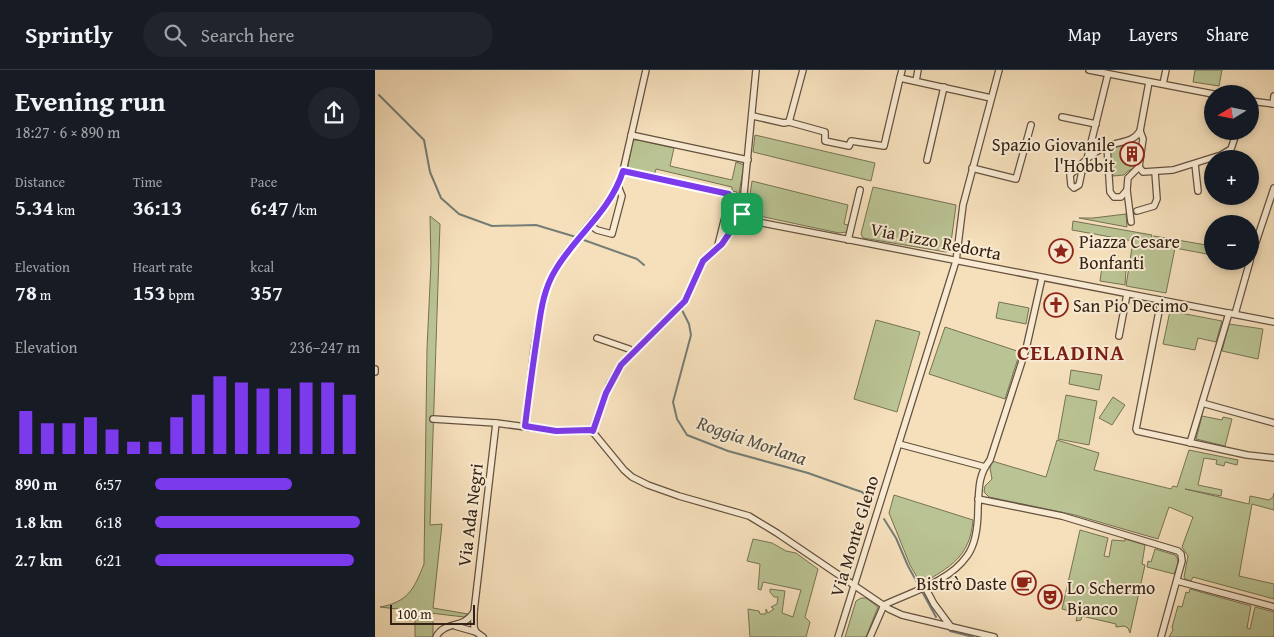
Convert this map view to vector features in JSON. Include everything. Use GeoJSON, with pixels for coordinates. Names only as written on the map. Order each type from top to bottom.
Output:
{"type":"FeatureCollection","features":[{"type":"Feature","properties":{"kind":"street"},"geometry":{"type":"LineString","coordinates":[[525,426],[534,349],[544,295],[555,270],[566,253],[584,233],[618,186],[646,70]]}},
{"type":"Feature","properties":{"kind":"street"},"geometry":{"type":"LineString","coordinates":[[593,431],[609,385],[621,365],[685,301],[703,261],[717,249],[742,214],[756,70]]}},
{"type":"Feature","properties":{"kind":"street"},"geometry":{"type":"LineString","coordinates":[[789,122],[803,70]]}},
{"type":"Feature","properties":{"kind":"street"},"geometry":{"type":"LineString","coordinates":[[753,116],[784,123],[789,122],[825,132],[825,141],[849,146],[851,140],[884,146],[902,70]]}},
{"type":"Feature","properties":{"kind":"street"},"geometry":{"type":"LineString","coordinates":[[916,81],[918,70]]}},
{"type":"Feature","properties":{"kind":"street","name":"Via Monte Gleno"},"geometry":{"type":"LineString","coordinates":[[838,637],[955,261],[963,205],[999,70]]}},
{"type":"Feature","properties":{"kind":"street"},"geometry":{"type":"LineString","coordinates":[[1089,70],[1204,92]]}},
{"type":"Feature","properties":{"kind":"street"},"geometry":{"type":"LineString","coordinates":[[1163,84],[1166,70]]}},
{"type":"Feature","properties":{"kind":"street"},"geometry":{"type":"LineString","coordinates":[[1112,73],[1086,160],[1107,146],[1137,136],[1140,131],[1149,82]]}},
{"type":"Feature","properties":{"kind":"street"},"geometry":{"type":"LineString","coordinates":[[900,78],[991,98]]}},
{"type":"Feature","properties":{"kind":"street"},"geometry":{"type":"LineString","coordinates":[[927,160],[944,87]]}},
{"type":"Feature","properties":{"kind":"street"},"geometry":{"type":"LineString","coordinates":[[1259,102],[1273,104],[1274,96]]}},
{"type":"Feature","properties":{"kind":"street"},"geometry":{"type":"LineString","coordinates":[[1062,117],[1096,124]]}},
{"type":"Feature","properties":{"kind":"street"},"geometry":{"type":"LineString","coordinates":[[972,168],[1016,179],[1031,125]]}},
{"type":"Feature","properties":{"kind":"street"},"geometry":{"type":"LineString","coordinates":[[1131,222],[1127,190],[1128,178],[1139,167],[1143,139],[1140,131]]}},
{"type":"Feature","properties":{"kind":"street"},"geometry":{"type":"LineString","coordinates":[[631,135],[748,160]]}},
{"type":"Feature","properties":{"kind":"street"},"geometry":{"type":"LineString","coordinates":[[1092,140],[1107,146]]}},
{"type":"Feature","properties":{"kind":"street"},"geometry":{"type":"LineString","coordinates":[[1139,167],[1143,172],[1155,172],[1173,170],[1195,164],[1227,153],[1231,149],[1234,140]]}},
{"type":"Feature","properties":{"kind":"street"},"geometry":{"type":"LineString","coordinates":[[1107,146],[1110,192],[1117,198],[1121,197],[1127,190]]}},
{"type":"Feature","properties":{"kind":"street"},"geometry":{"type":"LineString","coordinates":[[1195,164],[1198,191]]}},
{"type":"Feature","properties":{"kind":"street"},"geometry":{"type":"LineString","coordinates":[[623,171],[729,194],[717,249]]}},
{"type":"Feature","properties":{"kind":"street"},"geometry":{"type":"LineString","coordinates":[[1137,211],[1154,206],[1157,200],[1155,172]]}},
{"type":"Feature","properties":{"kind":"street"},"geometry":{"type":"LineString","coordinates":[[590,225],[597,230],[613,234],[622,196],[618,186]]}},
{"type":"Feature","properties":{"kind":"street"},"geometry":{"type":"LineString","coordinates":[[1259,230],[1274,188]]}},
{"type":"Feature","properties":{"kind":"street"},"geometry":{"type":"LineString","coordinates":[[847,240],[860,190]]}},
{"type":"Feature","properties":{"kind":"street"},"geometry":{"type":"LineString","coordinates":[[726,213],[742,214]]}},
{"type":"Feature","properties":{"kind":"street","name":"Via Pizzo Redorta"},"geometry":{"type":"LineString","coordinates":[[742,214],[743,218],[747,220],[1274,322]]}},
{"type":"Feature","properties":{"kind":"street"},"geometry":{"type":"LineString","coordinates":[[1190,444],[1247,270]]}},
{"type":"Feature","properties":{"kind":"street"},"geometry":{"type":"LineString","coordinates":[[870,637],[884,605],[943,577],[968,556],[975,538],[980,475],[990,460],[1026,350],[1042,278]]}},
{"type":"Feature","properties":{"kind":"street"},"geometry":{"type":"LineString","coordinates":[[1119,336],[1127,294]]}},
{"type":"Feature","properties":{"kind":"street"},"geometry":{"type":"LineString","coordinates":[[1161,301],[1137,431],[1190,444],[1274,458]]}},
{"type":"Feature","properties":{"kind":"street"},"geometry":{"type":"LineString","coordinates":[[597,338],[629,349],[632,353]]}},
{"type":"Feature","properties":{"kind":"street"},"geometry":{"type":"LineString","coordinates":[[1202,403],[1274,423]]}},
{"type":"Feature","properties":{"kind":"street"},"geometry":{"type":"LineString","coordinates":[[433,419],[496,422],[556,431],[593,431],[632,477],[679,496],[749,516],[788,540],[854,586],[902,615],[994,637]]}},
{"type":"Feature","properties":{"kind":"street","name":"Via Ada Negri"},"geometry":{"type":"LineString","coordinates":[[477,632],[474,627],[474,612],[496,422]]}},
{"type":"Feature","properties":{"kind":"street"},"geometry":{"type":"LineString","coordinates":[[899,444],[985,466]]}},
{"type":"Feature","properties":{"kind":"street"},"geometry":{"type":"LineString","coordinates":[[978,499],[1062,516],[1179,551],[1182,561],[1161,637]]}},
{"type":"Feature","properties":{"kind":"street"},"geometry":{"type":"LineString","coordinates":[[1177,581],[1274,607]]}},
{"type":"Feature","properties":{"kind":"street"},"geometry":{"type":"LineString","coordinates":[[921,589],[951,627]]}},
{"type":"Feature","properties":{"kind":"street"},"geometry":{"type":"LineString","coordinates":[[436,637],[443,628],[454,626],[469,619],[474,612]]}},
{"type":"Feature","properties":{"kind":"street"},"geometry":{"type":"LineString","coordinates":[[454,626],[477,632],[483,637]]}},
{"type":"Feature","properties":{"kind":"green space"},"geometry":{"type":"Polygon","coordinates":[[[1195,70],[1222,70],[1219,85],[1193,82],[1195,70]]]}},
{"type":"Feature","properties":{"kind":"green space"},"geometry":{"type":"Polygon","coordinates":[[[755,135],[875,163],[871,181],[753,152],[755,135]]]}},
{"type":"Feature","properties":{"kind":"green space"},"geometry":{"type":"Polygon","coordinates":[[[633,140],[674,148],[670,166],[732,180],[736,162],[744,165],[736,211],[733,211],[737,192],[732,191],[732,187],[656,169],[654,176],[627,170],[633,140]]]}},
{"type":"Feature","properties":{"kind":"green space"},"geometry":{"type":"Polygon","coordinates":[[[1127,146],[1124,160],[1137,162],[1136,167],[1124,175],[1113,176],[1110,151],[1113,148],[1127,146]]]}},
{"type":"Feature","properties":{"kind":"green space"},"geometry":{"type":"Polygon","coordinates":[[[752,181],[848,205],[844,224],[848,225],[847,232],[839,233],[750,214],[748,209],[752,181]]]}},
{"type":"Feature","properties":{"kind":"green space"},"geometry":{"type":"Polygon","coordinates":[[[873,187],[956,205],[950,250],[946,252],[863,238],[861,234],[873,187]]]}},
{"type":"Feature","properties":{"kind":"green space"},"geometry":{"type":"Polygon","coordinates":[[[1126,214],[1127,227],[1079,218],[1093,218],[1126,214]]]}},
{"type":"Feature","properties":{"kind":"green space"},"geometry":{"type":"Polygon","coordinates":[[[430,216],[440,224],[430,525],[442,524],[433,608],[468,614],[464,617],[380,607],[390,605],[404,598],[417,581],[424,564],[427,348],[431,263],[430,216]]]}},
{"type":"Feature","properties":{"kind":"green space"},"geometry":{"type":"Polygon","coordinates":[[[1073,221],[1152,235],[1150,244],[1152,244],[1154,236],[1204,245],[1204,253],[1175,248],[1166,293],[1126,286],[1133,241],[1072,230],[1073,221]]]}},
{"type":"Feature","properties":{"kind":"green space"},"geometry":{"type":"Polygon","coordinates":[[[1104,265],[1126,270],[1125,285],[1100,281],[1104,265]]]}},
{"type":"Feature","properties":{"kind":"green space"},"geometry":{"type":"Polygon","coordinates":[[[999,302],[1029,308],[1026,324],[996,318],[999,302]]]}},
{"type":"Feature","properties":{"kind":"green space"},"geometry":{"type":"Polygon","coordinates":[[[1170,311],[1222,321],[1216,342],[1198,338],[1195,350],[1163,344],[1170,311]]]}},
{"type":"Feature","properties":{"kind":"green space"},"geometry":{"type":"Polygon","coordinates":[[[876,320],[920,332],[897,412],[854,399],[876,320]]]}},
{"type":"Feature","properties":{"kind":"green space"},"geometry":{"type":"Polygon","coordinates":[[[1229,324],[1263,329],[1258,359],[1222,351],[1229,324]]]}},
{"type":"Feature","properties":{"kind":"green space"},"geometry":{"type":"Polygon","coordinates":[[[945,327],[1020,352],[1005,399],[929,374],[945,327]]]}},
{"type":"Feature","properties":{"kind":"green space"},"geometry":{"type":"Polygon","coordinates":[[[1071,370],[1102,375],[1099,390],[1069,384],[1071,370]]]}},
{"type":"Feature","properties":{"kind":"green space"},"geometry":{"type":"Polygon","coordinates":[[[1066,395],[1097,401],[1089,445],[1058,439],[1066,395]]]}},
{"type":"Feature","properties":{"kind":"green space"},"geometry":{"type":"Polygon","coordinates":[[[1113,397],[1125,405],[1112,425],[1099,418],[1113,397]]]}},
{"type":"Feature","properties":{"kind":"green space"},"geometry":{"type":"Polygon","coordinates":[[[1202,416],[1222,420],[1223,417],[1232,419],[1225,446],[1196,439],[1202,416]]]}},
{"type":"Feature","properties":{"kind":"green space"},"geometry":{"type":"Polygon","coordinates":[[[1057,440],[1099,453],[1094,470],[1171,489],[1173,486],[1177,487],[1189,450],[1238,460],[1237,465],[1225,462],[1224,466],[1216,464],[1217,460],[1204,458],[1198,485],[1222,490],[1221,496],[1185,489],[1249,504],[1250,496],[1269,500],[1273,497],[1274,493],[1274,510],[1252,504],[1239,576],[1274,584],[1274,599],[1193,577],[1191,581],[1185,579],[1188,556],[1182,547],[1193,517],[1169,507],[1158,539],[1075,515],[989,497],[984,492],[985,486],[992,479],[990,468],[992,461],[1046,477],[1057,440]]]}},
{"type":"Feature","properties":{"kind":"green space"},"geometry":{"type":"Polygon","coordinates":[[[894,495],[973,520],[968,543],[957,560],[921,584],[910,565],[889,513],[894,495]]]}},
{"type":"Feature","properties":{"kind":"green space"},"geometry":{"type":"Polygon","coordinates":[[[1080,530],[1108,538],[1104,556],[1109,557],[1112,540],[1125,541],[1125,539],[1145,545],[1142,564],[1145,565],[1130,633],[1128,628],[1124,626],[1116,627],[1116,624],[1082,616],[1081,620],[1076,621],[1078,613],[1062,609],[1080,530]]]}},
{"type":"Feature","properties":{"kind":"green space"},"geometry":{"type":"Polygon","coordinates":[[[753,539],[772,543],[786,551],[796,553],[818,569],[805,617],[810,622],[806,637],[750,637],[748,609],[759,611],[760,614],[766,614],[766,609],[768,613],[774,609],[771,607],[777,604],[778,597],[774,597],[770,589],[785,591],[782,613],[793,617],[801,590],[763,582],[761,590],[758,589],[760,564],[747,561],[753,539]]]}},
{"type":"Feature","properties":{"kind":"green space"},"geometry":{"type":"Polygon","coordinates":[[[1155,549],[1177,557],[1174,574],[1147,567],[1148,561],[1151,562],[1155,549]]]}},
{"type":"Feature","properties":{"kind":"green space"},"geometry":{"type":"Polygon","coordinates":[[[1190,589],[1251,606],[1247,628],[1250,629],[1255,607],[1274,612],[1274,637],[1169,637],[1173,630],[1172,627],[1178,606],[1182,607],[1186,592],[1189,593],[1190,589]]]}},
{"type":"Feature","properties":{"kind":"green space"},"geometry":{"type":"Polygon","coordinates":[[[866,598],[878,607],[866,637],[845,637],[856,601],[866,598]]]}},
{"type":"Feature","properties":{"kind":"green space"},"geometry":{"type":"Polygon","coordinates":[[[415,616],[433,619],[433,637],[415,637],[415,616]]]}},
{"type":"Feature","properties":{"kind":"waterway","name":"Roggia Morlana"},"geometry":{"type":"LineString","coordinates":[[379,95],[424,140],[430,172],[441,198],[459,214],[492,226],[536,225],[576,237]]}},
{"type":"Feature","properties":{"kind":"waterway","name":"Roggia Morlana"},"geometry":{"type":"LineString","coordinates":[[581,239],[637,259],[644,265]]}},
{"type":"Feature","properties":{"kind":"waterway","name":"Roggia Morlana"},"geometry":{"type":"LineString","coordinates":[[682,310],[689,324],[691,335],[673,402],[677,419],[687,435],[728,451],[808,473],[862,492],[872,502]]}},
{"type":"Feature","properties":{"kind":"waterway","name":"Roggia Morlana"},"geometry":{"type":"LineString","coordinates":[[884,519],[896,538],[908,566],[936,617]]}},
{"type":"Feature","properties":{"kind":"waterway","name":"Roggia Morlana"},"geometry":{"type":"LineString","coordinates":[[950,631],[973,637]]}},
{"type":"Feature","properties":{"kind":"place","name":"Spazio Giovanile l'Hobbit"},"geometry":{"type":"Point","coordinates":[1132,154]}},
{"type":"Feature","properties":{"kind":"place","name":"Piazza Cesare Bonfanti"},"geometry":{"type":"Point","coordinates":[1061,251]}},
{"type":"Feature","properties":{"kind":"place","name":"San Pio Decimo"},"geometry":{"type":"Point","coordinates":[1056,305]}},
{"type":"Feature","properties":{"kind":"place","name":"Bistrò Daste"},"geometry":{"type":"Point","coordinates":[1024,583]}},
{"type":"Feature","properties":{"kind":"place","name":"Lo Schermo Bianco"},"geometry":{"type":"Point","coordinates":[1050,597]}},
{"type":"Feature","properties":{"kind":"district","name":"CELADINA"},"geometry":{"type":"Point","coordinates":[1071,352]}},
{"type":"Feature","properties":{"kind":"route"},"geometry":{"type":"LineString","coordinates":[[623,171],[729,194],[726,213],[742,214],[722,244],[703,261],[685,301],[621,365],[609,385],[593,431],[556,431],[525,426],[534,349],[544,295],[555,270],[566,253],[614,194],[623,171]]}}]}
